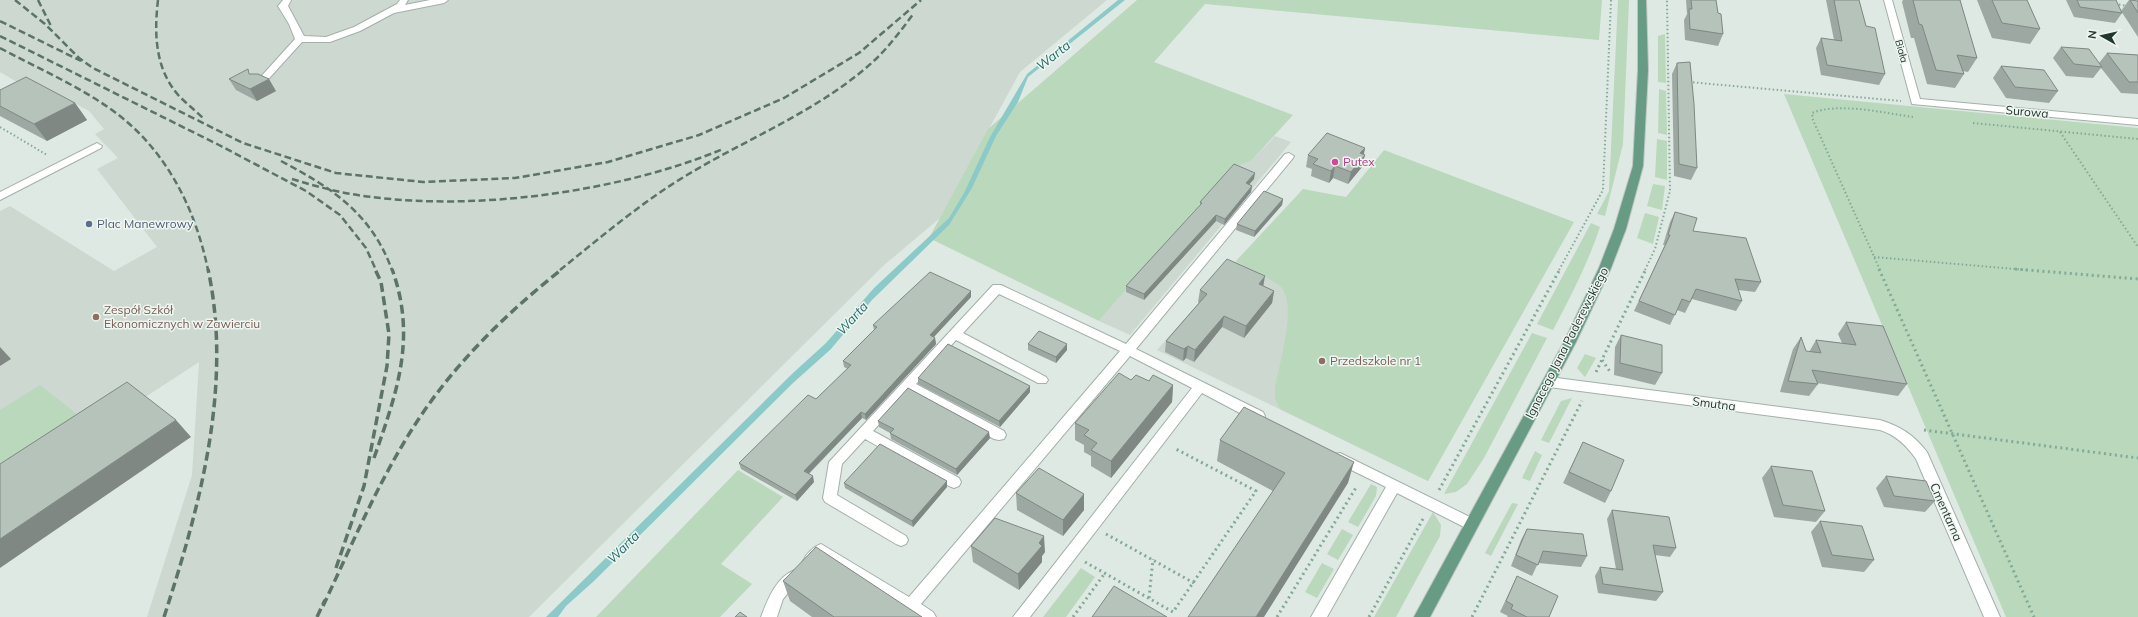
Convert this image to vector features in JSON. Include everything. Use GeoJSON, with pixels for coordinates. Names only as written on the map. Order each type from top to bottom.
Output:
{"type":"FeatureCollection","features":[{"type":"Feature","properties":{"kind":"main road","name":"Ignacego Jana Paderewskiego"},"geometry":{"type":"LineString","coordinates":[[1422,617],[1549,382],[1605,268],[1632,191],[1638,166],[1640,141],[1642,0]]}},
{"type":"Feature","properties":{"kind":"street"},"geometry":{"type":"LineString","coordinates":[[286,0],[283,6],[294,24],[300,39]]}},
{"type":"Feature","properties":{"kind":"street"},"geometry":{"type":"LineString","coordinates":[[260,83],[300,39],[327,40],[358,29],[400,6],[404,0]]}},
{"type":"Feature","properties":{"kind":"street"},"geometry":{"type":"LineString","coordinates":[[389,12],[444,0]]}},
{"type":"Feature","properties":{"kind":"street","name":"Biała"},"geometry":{"type":"LineString","coordinates":[[1888,0],[1916,102]]}},
{"type":"Feature","properties":{"kind":"street","name":"Surowa"},"geometry":{"type":"LineString","coordinates":[[1916,102],[2138,122]]}},
{"type":"Feature","properties":{"kind":"street"},"geometry":{"type":"LineString","coordinates":[[0,196],[97,146]]}},
{"type":"Feature","properties":{"kind":"street"},"geometry":{"type":"LineString","coordinates":[[910,606],[1128,350],[1289,156]]}},
{"type":"Feature","properties":{"kind":"street"},"geometry":{"type":"LineString","coordinates":[[901,540],[830,498],[836,462],[997,288],[1128,350],[1270,422]]}},
{"type":"Feature","properties":{"kind":"street"},"geometry":{"type":"LineString","coordinates":[[954,334],[1042,380]]}},
{"type":"Feature","properties":{"kind":"street","name":"Smutna"},"geometry":{"type":"LineString","coordinates":[[1549,382],[1880,425]]}},
{"type":"Feature","properties":{"kind":"street"},"geometry":{"type":"LineString","coordinates":[[907,385],[999,435]]}},
{"type":"Feature","properties":{"kind":"street"},"geometry":{"type":"LineString","coordinates":[[1021,617],[1200,387]]}},
{"type":"Feature","properties":{"kind":"street","name":"Cmentarna"},"geometry":{"type":"LineString","coordinates":[[1880,425],[1892,428],[1902,434],[1913,444],[1922,456],[1992,617]]}},
{"type":"Feature","properties":{"kind":"street"},"geometry":{"type":"LineString","coordinates":[[864,432],[954,482]]}},
{"type":"Feature","properties":{"kind":"street"},"geometry":{"type":"LineString","coordinates":[[1332,454],[1471,524]]}},
{"type":"Feature","properties":{"kind":"street"},"geometry":{"type":"LineString","coordinates":[[1319,617],[1394,485]]}},
{"type":"Feature","properties":{"kind":"street"},"geometry":{"type":"LineString","coordinates":[[769,617],[777,595],[821,550],[928,617]]}},
{"type":"Feature","properties":{"kind":"path"},"geometry":{"type":"LineString","coordinates":[[1369,617],[1603,190],[1611,0]]}},
{"type":"Feature","properties":{"kind":"path"},"geometry":{"type":"LineString","coordinates":[[1594,377],[1655,249],[1670,191],[1667,0]]}},
{"type":"Feature","properties":{"kind":"path"},"geometry":{"type":"LineString","coordinates":[[2109,3],[2131,7]]}},
{"type":"Feature","properties":{"kind":"path"},"geometry":{"type":"LineString","coordinates":[[1668,80],[1676,81]]}},
{"type":"Feature","properties":{"kind":"path"},"geometry":{"type":"LineString","coordinates":[[1684,82],[1916,102]]}},
{"type":"Feature","properties":{"kind":"path"},"geometry":{"type":"LineString","coordinates":[[1919,117],[1833,109],[1816,110],[1812,113],[1813,120],[2034,617]]}},
{"type":"Feature","properties":{"kind":"path"},"geometry":{"type":"LineString","coordinates":[[1966,122],[2138,139]]}},
{"type":"Feature","properties":{"kind":"path"},"geometry":{"type":"LineString","coordinates":[[0,127],[52,159]]}},
{"type":"Feature","properties":{"kind":"path"},"geometry":{"type":"LineString","coordinates":[[2060,132],[2138,246]]}},
{"type":"Feature","properties":{"kind":"path"},"geometry":{"type":"LineString","coordinates":[[1874,257],[2138,279]]}},
{"type":"Feature","properties":{"kind":"path"},"geometry":{"type":"LineString","coordinates":[[1472,617],[1582,400]]}},
{"type":"Feature","properties":{"kind":"path"},"geometry":{"type":"LineString","coordinates":[[1927,432],[2138,458]]}},
{"type":"Feature","properties":{"kind":"path"},"geometry":{"type":"LineString","coordinates":[[1081,560],[1173,612],[1256,491],[1169,446]]}},
{"type":"Feature","properties":{"kind":"path"},"geometry":{"type":"LineString","coordinates":[[1278,617],[1358,485]]}},
{"type":"Feature","properties":{"kind":"path"},"geometry":{"type":"LineString","coordinates":[[1102,531],[1194,582]]}},
{"type":"Feature","properties":{"kind":"path"},"geometry":{"type":"LineString","coordinates":[[1149,598],[1153,560]]}},
{"type":"Feature","properties":{"kind":"path"},"geometry":{"type":"LineString","coordinates":[[1072,617],[1105,573]]}},
{"type":"Feature","properties":{"kind":"shaded area"},"geometry":{"type":"Polygon","coordinates":[[[0,0],[1107,0],[1020,72],[940,218],[883,266],[529,617],[147,617],[192,475],[199,362],[0,492],[0,211],[10,206],[114,271],[157,247],[97,169],[118,158],[95,134],[104,129],[89,111],[37,83],[27,88],[0,72],[0,0]]]}},
{"type":"Feature","properties":{"kind":"shaded area"},"geometry":{"type":"Polygon","coordinates":[[[1275,136],[1291,142],[1130,335],[1099,321],[1231,168],[1251,161],[1275,136]]]}},
{"type":"Feature","properties":{"kind":"shaded area","name":"Przedszkole nr 1"},"geometry":{"type":"Polygon","coordinates":[[[1236,261],[1490,371],[1428,481],[1157,350],[1236,261]]]}},
{"type":"Feature","properties":{"kind":"green space"},"geometry":{"type":"Polygon","coordinates":[[[1137,0],[1602,0],[1599,40],[1205,4],[1154,62],[1293,115],[1251,161],[1231,168],[1099,321],[929,238],[988,129],[1137,0]]]}},
{"type":"Feature","properties":{"kind":"green space"},"geometry":{"type":"Polygon","coordinates":[[[1618,0],[1629,0],[1623,144],[1605,216],[1597,214],[1609,191],[1618,0]]]}},
{"type":"Feature","properties":{"kind":"green space"},"geometry":{"type":"Polygon","coordinates":[[[1665,34],[1666,83],[1658,82],[1658,36],[1665,34]]]}},
{"type":"Feature","properties":{"kind":"green space"},"geometry":{"type":"Polygon","coordinates":[[[1659,89],[1666,91],[1667,135],[1658,133],[1659,89]]]}},
{"type":"Feature","properties":{"kind":"green space"},"geometry":{"type":"Polygon","coordinates":[[[1784,94],[2138,128],[2138,617],[2006,617],[1784,94]]]}},
{"type":"Feature","properties":{"kind":"green space"},"geometry":{"type":"Polygon","coordinates":[[[1657,139],[1667,141],[1667,180],[1655,177],[1657,139]]]}},
{"type":"Feature","properties":{"kind":"green space"},"geometry":{"type":"Polygon","coordinates":[[[1384,150],[1574,222],[1428,481],[1280,409],[1275,398],[1275,388],[1286,336],[1288,308],[1286,297],[1279,285],[1236,261],[1303,189],[1346,197],[1384,150]]]}},
{"type":"Feature","properties":{"kind":"green space"},"geometry":{"type":"Polygon","coordinates":[[[1653,184],[1665,186],[1662,210],[1647,206],[1653,184]]]}},
{"type":"Feature","properties":{"kind":"green space"},"geometry":{"type":"Polygon","coordinates":[[[1645,213],[1659,217],[1653,244],[1637,238],[1645,213]]]}},
{"type":"Feature","properties":{"kind":"green space"},"geometry":{"type":"Polygon","coordinates":[[[1591,223],[1600,227],[1579,279],[1553,330],[1537,324],[1591,223]]]}},
{"type":"Feature","properties":{"kind":"green space"},"geometry":{"type":"Polygon","coordinates":[[[1532,333],[1547,338],[1484,458],[1467,484],[1456,492],[1444,494],[1532,333]]]}},
{"type":"Feature","properties":{"kind":"green space"},"geometry":{"type":"Polygon","coordinates":[[[1585,354],[1596,358],[1585,377],[1577,368],[1585,354]]]}},
{"type":"Feature","properties":{"kind":"green space"},"geometry":{"type":"Polygon","coordinates":[[[40,385],[78,415],[0,465],[0,410],[40,385]]]}},
{"type":"Feature","properties":{"kind":"green space"},"geometry":{"type":"Polygon","coordinates":[[[1572,398],[1549,443],[1541,440],[1561,401],[1572,398]]]}},
{"type":"Feature","properties":{"kind":"green space"},"geometry":{"type":"Polygon","coordinates":[[[1535,451],[1542,455],[1530,481],[1522,478],[1535,451]]]}},
{"type":"Feature","properties":{"kind":"green space"},"geometry":{"type":"Polygon","coordinates":[[[738,470],[783,497],[721,564],[752,584],[720,617],[596,617],[738,470]]]}},
{"type":"Feature","properties":{"kind":"green space"},"geometry":{"type":"Polygon","coordinates":[[[1371,484],[1377,487],[1376,496],[1358,527],[1348,522],[1371,484]]]}},
{"type":"Feature","properties":{"kind":"green space"},"geometry":{"type":"Polygon","coordinates":[[[1512,503],[1518,504],[1491,556],[1485,553],[1512,503]]]}},
{"type":"Feature","properties":{"kind":"green space"},"geometry":{"type":"Polygon","coordinates":[[[1433,512],[1441,525],[1440,536],[1396,617],[1374,617],[1433,512]]]}},
{"type":"Feature","properties":{"kind":"green space"},"geometry":{"type":"Polygon","coordinates":[[[1342,529],[1353,535],[1338,560],[1327,554],[1342,529]]]}},
{"type":"Feature","properties":{"kind":"green space"},"geometry":{"type":"Polygon","coordinates":[[[1322,563],[1334,569],[1317,598],[1305,592],[1322,563]]]}},
{"type":"Feature","properties":{"kind":"green space"},"geometry":{"type":"Polygon","coordinates":[[[1081,568],[1095,577],[1066,617],[1043,617],[1081,568]]]}},
{"type":"Feature","properties":{"kind":"water","name":"Warta"},"geometry":{"type":"Polygon","coordinates":[[[1118,0],[1125,0],[1028,77],[1018,102],[996,136],[972,188],[949,225],[872,300],[831,349],[793,383],[594,581],[566,606],[558,617],[546,617],[793,373],[826,343],[874,288],[949,218],[964,193],[990,137],[1027,74],[1118,0]]]}},
{"type":"Feature","properties":{"kind":"building"},"geometry":{"type":"Polygon","coordinates":[[[1691,0],[1716,0],[1718,13],[1721,14],[1723,34],[1690,29],[1689,9],[1692,9],[1691,0]]]}},
{"type":"Feature","properties":{"kind":"building"},"geometry":{"type":"Polygon","coordinates":[[[1834,0],[1859,0],[1866,26],[1875,28],[1885,74],[1827,65],[1821,38],[1842,41],[1834,0]]]}},
{"type":"Feature","properties":{"kind":"building"},"geometry":{"type":"Polygon","coordinates":[[[1913,0],[1960,0],[1977,58],[1957,55],[1964,74],[1936,70],[1922,25],[1919,24],[1913,0]]]}},
{"type":"Feature","properties":{"kind":"building"},"geometry":{"type":"Polygon","coordinates":[[[1992,0],[2027,0],[2040,29],[2002,23],[1992,0]]]}},
{"type":"Feature","properties":{"kind":"building"},"geometry":{"type":"Polygon","coordinates":[[[2077,0],[2116,0],[2122,13],[2080,7],[2077,0]]]}},
{"type":"Feature","properties":{"kind":"building"},"geometry":{"type":"Polygon","coordinates":[[[2130,0],[2138,1],[2138,13],[2130,0]]]}},
{"type":"Feature","properties":{"kind":"building"},"geometry":{"type":"Polygon","coordinates":[[[2061,47],[2089,49],[2102,67],[2074,64],[2061,47]]]}},
{"type":"Feature","properties":{"kind":"building"},"geometry":{"type":"Polygon","coordinates":[[[2107,53],[2138,55],[2138,82],[2129,82],[2107,53]]]}},
{"type":"Feature","properties":{"kind":"building"},"geometry":{"type":"Polygon","coordinates":[[[1690,62],[1694,104],[1697,168],[1679,164],[1677,63],[1690,62]]]}},
{"type":"Feature","properties":{"kind":"building"},"geometry":{"type":"Polygon","coordinates":[[[2001,66],[2044,70],[2058,91],[2015,87],[2001,66]]]}},
{"type":"Feature","properties":{"kind":"building"},"geometry":{"type":"Polygon","coordinates":[[[248,69],[249,74],[258,74],[269,79],[250,89],[229,79],[248,69]]]}},
{"type":"Feature","properties":{"kind":"building"},"geometry":{"type":"Polygon","coordinates":[[[26,77],[75,103],[34,124],[0,106],[0,90],[26,77]]]}},
{"type":"Feature","properties":{"kind":"building"},"geometry":{"type":"Polygon","coordinates":[[[1327,133],[1365,148],[1360,153],[1365,155],[1351,172],[1335,166],[1331,171],[1313,164],[1318,159],[1308,155],[1327,133]]]}},
{"type":"Feature","properties":{"kind":"building"},"geometry":{"type":"Polygon","coordinates":[[[1234,164],[1255,173],[1246,183],[1252,186],[1225,219],[1216,215],[1144,294],[1126,286],[1202,203],[1200,202],[1234,164]]]}},
{"type":"Feature","properties":{"kind":"building"},"geometry":{"type":"Polygon","coordinates":[[[1264,191],[1283,199],[1255,231],[1237,224],[1264,191]]]}},
{"type":"Feature","properties":{"kind":"building"},"geometry":{"type":"Polygon","coordinates":[[[1675,212],[1697,218],[1693,231],[1746,238],[1761,282],[1735,279],[1742,301],[1696,289],[1690,302],[1682,299],[1675,315],[1639,301],[1670,235],[1668,235],[1675,212]]]}},
{"type":"Feature","properties":{"kind":"building"},"geometry":{"type":"Polygon","coordinates":[[[1227,259],[1265,276],[1259,284],[1274,291],[1246,326],[1224,316],[1195,350],[1188,346],[1184,349],[1166,341],[1207,294],[1200,290],[1227,259]]]}},
{"type":"Feature","properties":{"kind":"building"},"geometry":{"type":"Polygon","coordinates":[[[930,272],[971,291],[930,335],[935,338],[865,414],[861,412],[804,471],[813,476],[795,495],[739,463],[808,395],[816,399],[851,365],[843,361],[877,327],[873,325],[930,272]]]}},
{"type":"Feature","properties":{"kind":"building"},"geometry":{"type":"Polygon","coordinates":[[[1846,322],[1883,326],[1907,384],[1812,370],[1818,384],[1788,381],[1801,337],[1806,351],[1821,353],[1816,340],[1856,345],[1846,322]]]}},
{"type":"Feature","properties":{"kind":"building"},"geometry":{"type":"Polygon","coordinates":[[[1039,331],[1067,344],[1056,357],[1028,344],[1039,331]]]}},
{"type":"Feature","properties":{"kind":"building"},"geometry":{"type":"Polygon","coordinates":[[[1621,335],[1662,345],[1662,373],[1620,363],[1621,335]]]}},
{"type":"Feature","properties":{"kind":"building"},"geometry":{"type":"Polygon","coordinates":[[[948,344],[1030,386],[999,421],[918,378],[948,344]]]}},
{"type":"Feature","properties":{"kind":"building"},"geometry":{"type":"Polygon","coordinates":[[[1119,373],[1131,380],[1136,375],[1149,381],[1153,375],[1173,385],[1111,461],[1091,450],[1097,443],[1084,435],[1089,430],[1075,423],[1119,373]]]}},
{"type":"Feature","properties":{"kind":"building"},"geometry":{"type":"Polygon","coordinates":[[[127,382],[176,420],[0,539],[0,464],[127,382]]]}},
{"type":"Feature","properties":{"kind":"building"},"geometry":{"type":"Polygon","coordinates":[[[908,388],[989,432],[956,469],[890,433],[894,429],[878,421],[908,388]]]}},
{"type":"Feature","properties":{"kind":"building"},"geometry":{"type":"Polygon","coordinates":[[[1244,407],[1354,462],[1256,617],[1188,617],[1285,473],[1220,440],[1244,407]]]}},
{"type":"Feature","properties":{"kind":"building"},"geometry":{"type":"Polygon","coordinates":[[[1583,442],[1624,460],[1611,491],[1569,472],[1583,442]]]}},
{"type":"Feature","properties":{"kind":"building"},"geometry":{"type":"Polygon","coordinates":[[[880,444],[947,481],[912,521],[844,483],[880,444]]]}},
{"type":"Feature","properties":{"kind":"building"},"geometry":{"type":"Polygon","coordinates":[[[1771,466],[1812,471],[1825,511],[1783,505],[1771,466]]]}},
{"type":"Feature","properties":{"kind":"building"},"geometry":{"type":"Polygon","coordinates":[[[1039,468],[1084,494],[1063,520],[1016,493],[1039,468]]]}},
{"type":"Feature","properties":{"kind":"building"},"geometry":{"type":"Polygon","coordinates":[[[1886,476],[1926,481],[1935,501],[1894,496],[1886,476]]]}},
{"type":"Feature","properties":{"kind":"building"},"geometry":{"type":"Polygon","coordinates":[[[1612,510],[1669,517],[1676,548],[1653,545],[1663,592],[1603,584],[1600,567],[1623,570],[1612,510]]]}},
{"type":"Feature","properties":{"kind":"building"},"geometry":{"type":"Polygon","coordinates":[[[995,518],[1044,536],[1039,543],[1042,546],[1018,574],[971,546],[995,518]]]}},
{"type":"Feature","properties":{"kind":"building"},"geometry":{"type":"Polygon","coordinates":[[[1820,521],[1862,526],[1874,560],[1832,555],[1820,521]]]}},
{"type":"Feature","properties":{"kind":"building"},"geometry":{"type":"Polygon","coordinates":[[[1527,529],[1583,534],[1587,556],[1543,551],[1538,565],[1516,555],[1527,529]]]}},
{"type":"Feature","properties":{"kind":"building"},"geometry":{"type":"Polygon","coordinates":[[[816,547],[922,617],[834,617],[783,581],[816,547]]]}},
{"type":"Feature","properties":{"kind":"building"},"geometry":{"type":"Polygon","coordinates":[[[1517,576],[1558,596],[1549,617],[1527,617],[1511,609],[1513,605],[1506,601],[1517,576]]]}},
{"type":"Feature","properties":{"kind":"building"},"geometry":{"type":"Polygon","coordinates":[[[1114,586],[1167,617],[1092,617],[1114,586]]]}},
{"type":"Feature","properties":{"kind":"building"},"geometry":{"type":"Polygon","coordinates":[[[740,612],[747,617],[735,617],[740,612]]]}},
{"type":"Feature","properties":{"kind":"railway"},"geometry":{"type":"LineString","coordinates":[[15,0],[45,24],[79,58],[93,68],[243,143],[336,173],[423,182],[515,178],[608,162],[699,135],[784,98],[859,53],[921,0]]}},
{"type":"Feature","properties":{"kind":"railway"},"geometry":{"type":"LineString","coordinates":[[38,0],[52,28]]}},
{"type":"Feature","properties":{"kind":"railway"},"geometry":{"type":"LineString","coordinates":[[158,0],[156,26],[158,51],[165,74],[171,86],[179,96],[204,119]]}},
{"type":"Feature","properties":{"kind":"railway"},"geometry":{"type":"LineString","coordinates":[[560,270],[622,220],[670,185],[810,107],[856,76],[882,53],[914,13]]}},
{"type":"Feature","properties":{"kind":"railway"},"geometry":{"type":"LineString","coordinates":[[0,21],[81,61]]}},
{"type":"Feature","properties":{"kind":"railway"},"geometry":{"type":"LineString","coordinates":[[0,36],[219,145],[306,191],[340,215],[366,248],[376,270]]}},
{"type":"Feature","properties":{"kind":"railway"},"geometry":{"type":"LineString","coordinates":[[0,48],[99,101],[131,125],[148,142],[175,181],[186,202],[195,224],[208,270]]}},
{"type":"Feature","properties":{"kind":"railway"},"geometry":{"type":"LineString","coordinates":[[330,190],[372,197],[414,201],[504,199],[550,194],[641,176],[683,164],[723,149]]}},
{"type":"Feature","properties":{"kind":"railway"},"geometry":{"type":"LineString","coordinates":[[281,161],[330,190]]}},
{"type":"Feature","properties":{"kind":"railway"},"geometry":{"type":"LineString","coordinates":[[292,179],[330,190]]}},
{"type":"Feature","properties":{"kind":"railway"},"geometry":{"type":"LineString","coordinates":[[330,190],[348,204],[373,233],[392,270]]}},
{"type":"Feature","properties":{"kind":"railway"},"geometry":{"type":"LineString","coordinates":[[164,617],[190,532],[209,445],[215,401],[217,357],[215,313],[208,269]]}},
{"type":"Feature","properties":{"kind":"railway"},"geometry":{"type":"LineString","coordinates":[[336,568],[364,486],[387,366],[389,334],[381,282],[375,269]]}},
{"type":"Feature","properties":{"kind":"railway"},"geometry":{"type":"LineString","coordinates":[[374,458],[390,410],[401,365],[403,318],[399,294],[392,269]]}},
{"type":"Feature","properties":{"kind":"railway"},"geometry":{"type":"LineString","coordinates":[[323,606],[390,466],[423,413],[454,371],[468,355],[529,296],[562,269]]}},
{"type":"Feature","properties":{"kind":"railway"},"geometry":{"type":"LineString","coordinates":[[317,617],[325,600]]}},
{"type":"Feature","properties":{"kind":"place","name":"Putex"},"geometry":{"type":"Point","coordinates":[1335,162]}},
{"type":"Feature","properties":{"kind":"place","name":"Plac Manewrowy"},"geometry":{"type":"Point","coordinates":[89,224]}},
{"type":"Feature","properties":{"kind":"place","name":"Zespół Szkół Ekonomicznych w Zawierciu"},"geometry":{"type":"Point","coordinates":[96,317]}},
{"type":"Feature","properties":{"kind":"place","name":"Przedszkole nr 1"},"geometry":{"type":"Point","coordinates":[1322,361]}}]}
